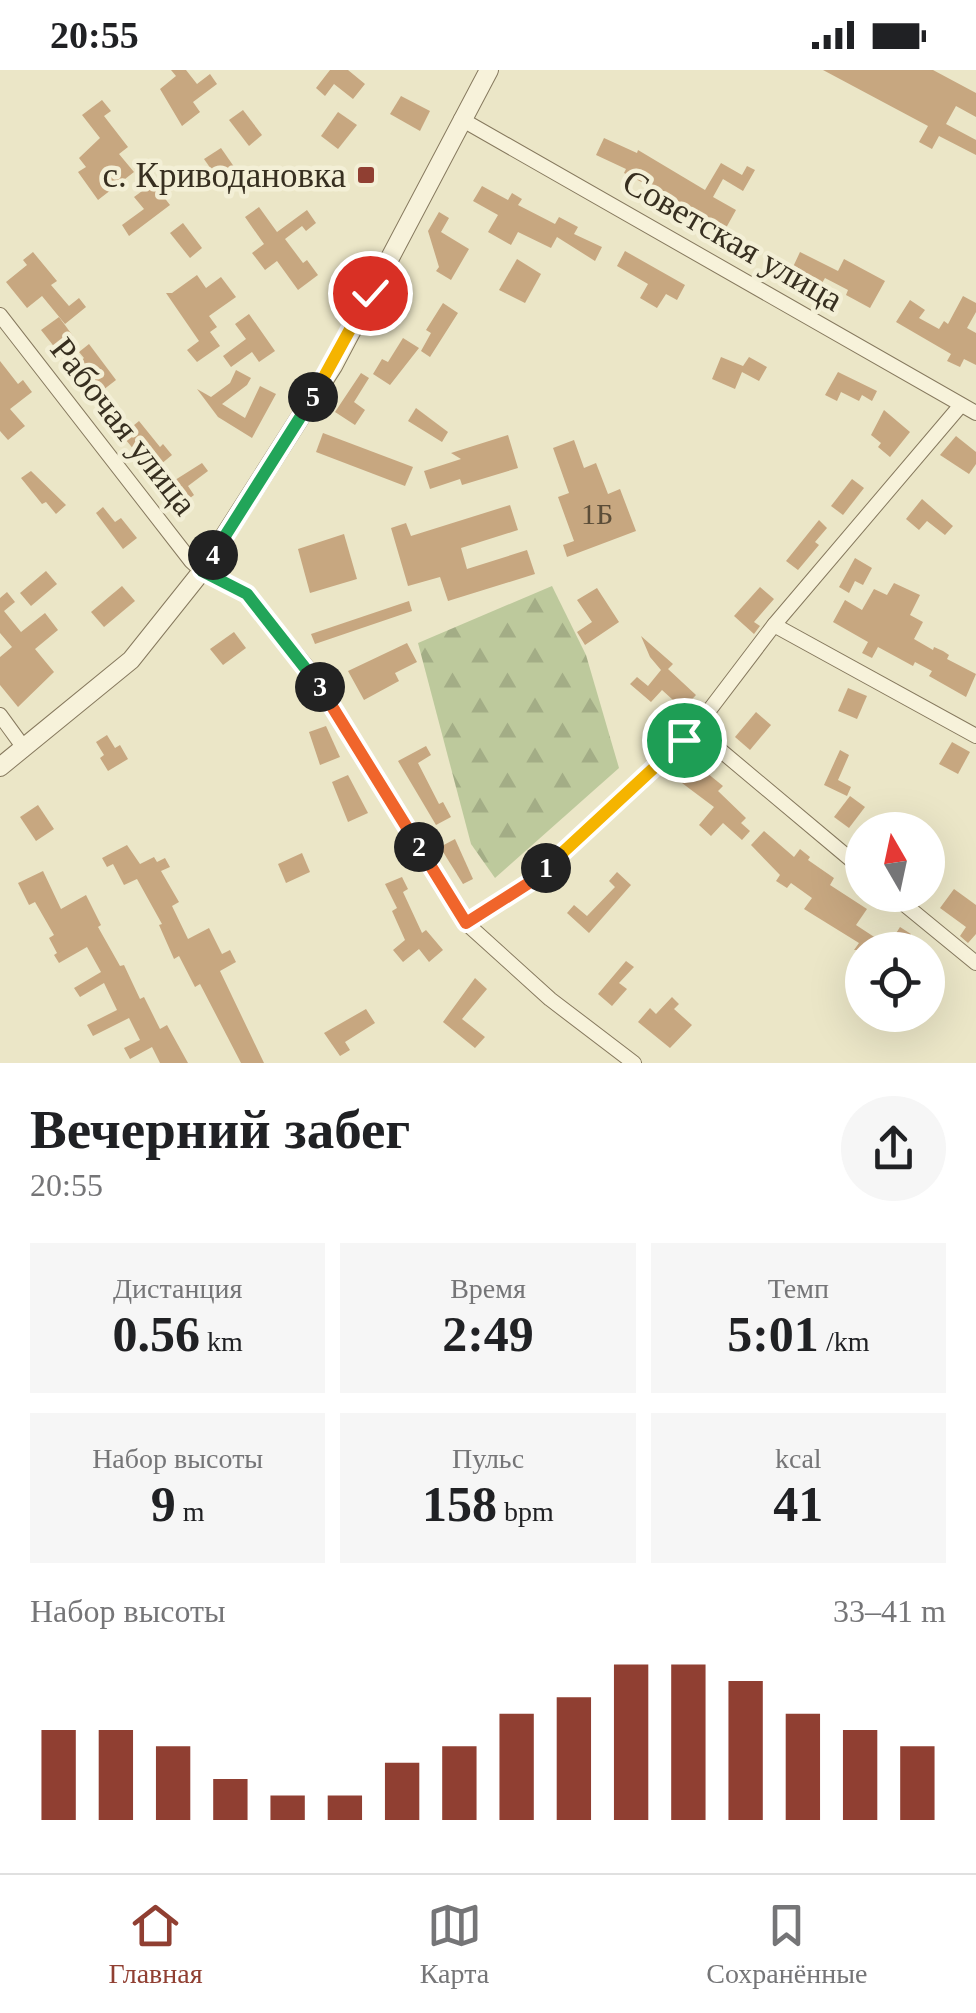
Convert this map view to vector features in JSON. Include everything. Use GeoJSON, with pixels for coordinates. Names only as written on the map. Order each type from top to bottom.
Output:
{"type":"FeatureCollection","features":[{"type":"Feature","properties":{"kind":"street"},"geometry":{"type":"LineString","coordinates":[[0,767],[130,660],[202,571],[332,366],[489,70]]}},
{"type":"Feature","properties":{"kind":"street","name":"Советская улица"},"geometry":{"type":"LineString","coordinates":[[461,119],[976,412]]}},
{"type":"Feature","properties":{"kind":"street","name":"Рабочая улица"},"geometry":{"type":"LineString","coordinates":[[0,315],[191,562],[202,571]]}},
{"type":"Feature","properties":{"kind":"street"},"geometry":{"type":"LineString","coordinates":[[466,923],[532,881],[695,729],[774,626],[961,405]]}},
{"type":"Feature","properties":{"kind":"street"},"geometry":{"type":"LineString","coordinates":[[202,571],[247,594],[313,674],[466,923],[550,999],[630,1062]]}},
{"type":"Feature","properties":{"kind":"street"},"geometry":{"type":"LineString","coordinates":[[774,626],[976,736]]}},
{"type":"Feature","properties":{"kind":"street"},"geometry":{"type":"LineString","coordinates":[[0,714],[24,748]]}},
{"type":"Feature","properties":{"kind":"street"},"geometry":{"type":"LineString","coordinates":[[695,729],[845,855]]}},
{"type":"Feature","properties":{"kind":"street"},"geometry":{"type":"LineString","coordinates":[[914,912],[976,963]]}},
{"type":"Feature","properties":{"kind":"green space"},"geometry":{"type":"Polygon","coordinates":[[[552,586],[586,655],[619,768],[495,878],[471,844],[418,643],[552,586]]]}},
{"type":"Feature","properties":{"kind":"building"},"geometry":{"type":"Polygon","coordinates":[[[171,70],[186,70],[197,84],[210,74],[217,84],[193,102],[200,112],[182,126],[160,89],[176,76],[171,70]]]}},
{"type":"Feature","properties":{"kind":"building"},"geometry":{"type":"Polygon","coordinates":[[[330,70],[348,70],[365,84],[353,99],[334,84],[325,96],[316,88],[330,70]]]}},
{"type":"Feature","properties":{"kind":"building"},"geometry":{"type":"Polygon","coordinates":[[[823,70],[933,70],[976,93],[976,117],[956,106],[946,124],[976,140],[976,155],[939,136],[932,149],[919,142],[928,126],[823,70]]]}},
{"type":"Feature","properties":{"kind":"building"},"geometry":{"type":"Polygon","coordinates":[[[401,96],[430,111],[420,131],[390,114],[401,96]]]}},
{"type":"Feature","properties":{"kind":"building"},"geometry":{"type":"Polygon","coordinates":[[[102,100],[111,111],[104,116],[128,147],[119,154],[134,172],[98,200],[78,172],[86,167],[79,158],[100,138],[82,115],[102,100]]]}},
{"type":"Feature","properties":{"kind":"building"},"geometry":{"type":"Polygon","coordinates":[[[243,110],[262,135],[249,146],[229,120],[243,110]]]}},
{"type":"Feature","properties":{"kind":"building"},"geometry":{"type":"Polygon","coordinates":[[[338,112],[357,125],[338,149],[321,136],[338,112]]]}},
{"type":"Feature","properties":{"kind":"building"},"geometry":{"type":"Polygon","coordinates":[[[604,138],[637,153],[638,150],[705,190],[721,163],[742,175],[747,166],[755,170],[743,191],[723,179],[713,197],[736,210],[726,228],[678,205],[680,202],[624,173],[626,169],[596,155],[604,138]]]}},
{"type":"Feature","properties":{"kind":"building"},"geometry":{"type":"Polygon","coordinates":[[[221,148],[237,171],[220,182],[204,159],[221,148]]]}},
{"type":"Feature","properties":{"kind":"building"},"geometry":{"type":"Polygon","coordinates":[[[153,183],[170,205],[129,236],[122,225],[144,209],[134,197],[153,183]]]}},
{"type":"Feature","properties":{"kind":"building"},"geometry":{"type":"Polygon","coordinates":[[[482,186],[508,200],[512,193],[522,199],[518,205],[555,224],[559,217],[578,227],[574,234],[602,247],[595,261],[557,237],[551,248],[518,232],[511,245],[488,232],[498,215],[473,201],[482,186]]]}},
{"type":"Feature","properties":{"kind":"building"},"geometry":{"type":"Polygon","coordinates":[[[259,207],[277,232],[307,210],[316,223],[306,231],[302,226],[285,239],[318,275],[298,290],[277,261],[265,270],[252,253],[264,244],[245,217],[259,207]]]}},
{"type":"Feature","properties":{"kind":"building"},"geometry":{"type":"Polygon","coordinates":[[[439,212],[449,218],[441,232],[469,249],[451,280],[436,271],[439,267],[428,231],[439,212]]]}},
{"type":"Feature","properties":{"kind":"building"},"geometry":{"type":"Polygon","coordinates":[[[183,223],[202,248],[190,258],[170,233],[183,223]]]}},
{"type":"Feature","properties":{"kind":"building"},"geometry":{"type":"Polygon","coordinates":[[[625,251],[685,285],[677,300],[666,294],[657,308],[640,298],[648,284],[617,266],[625,251]]]}},
{"type":"Feature","properties":{"kind":"building"},"geometry":{"type":"Polygon","coordinates":[[[33,252],[57,281],[51,285],[69,306],[79,298],[86,307],[65,324],[42,296],[27,308],[6,282],[27,265],[23,260],[33,252]]]}},
{"type":"Feature","properties":{"kind":"building"},"geometry":{"type":"Polygon","coordinates":[[[800,252],[838,271],[844,259],[885,281],[870,308],[846,295],[848,290],[825,278],[822,283],[793,267],[800,252]]]}},
{"type":"Feature","properties":{"kind":"building"},"geometry":{"type":"Polygon","coordinates":[[[517,259],[541,274],[525,303],[499,290],[517,259]]]}},
{"type":"Feature","properties":{"kind":"building"},"geometry":{"type":"Polygon","coordinates":[[[197,275],[206,288],[221,277],[236,297],[209,316],[217,327],[210,332],[220,346],[197,362],[187,350],[199,341],[166,293],[172,293],[197,275]]]}},
{"type":"Feature","properties":{"kind":"building"},"geometry":{"type":"Polygon","coordinates":[[[963,296],[976,303],[976,312],[967,328],[976,333],[976,365],[964,359],[960,367],[947,361],[951,354],[896,322],[910,300],[925,310],[919,318],[939,329],[944,321],[948,324],[963,296]]]}},
{"type":"Feature","properties":{"kind":"building"},"geometry":{"type":"Polygon","coordinates":[[[443,303],[458,313],[430,357],[421,351],[431,333],[426,330],[443,303]]]}},
{"type":"Feature","properties":{"kind":"building"},"geometry":{"type":"Polygon","coordinates":[[[249,314],[275,351],[259,362],[252,352],[231,367],[223,356],[246,339],[235,324],[249,314]]]}},
{"type":"Feature","properties":{"kind":"building"},"geometry":{"type":"Polygon","coordinates":[[[59,317],[73,336],[56,349],[41,330],[59,317]]]}},
{"type":"Feature","properties":{"kind":"building"},"geometry":{"type":"Polygon","coordinates":[[[403,338],[419,348],[390,385],[373,374],[382,359],[388,362],[403,338]]]}},
{"type":"Feature","properties":{"kind":"building"},"geometry":{"type":"Polygon","coordinates":[[[89,344],[116,380],[94,397],[79,376],[72,382],[66,374],[84,358],[79,352],[89,344]]]}},
{"type":"Feature","properties":{"kind":"building"},"geometry":{"type":"Polygon","coordinates":[[[721,357],[743,366],[749,357],[767,367],[759,381],[742,372],[735,389],[712,379],[721,357]]]}},
{"type":"Feature","properties":{"kind":"building"},"geometry":{"type":"Polygon","coordinates":[[[0,361],[18,384],[23,380],[32,392],[10,409],[25,426],[8,440],[0,431],[0,361]]]}},
{"type":"Feature","properties":{"kind":"building"},"geometry":{"type":"Polygon","coordinates":[[[236,370],[251,378],[222,404],[245,418],[260,386],[276,394],[252,438],[218,417],[197,389],[211,397],[230,383],[236,370]]]}},
{"type":"Feature","properties":{"kind":"building"},"geometry":{"type":"Polygon","coordinates":[[[838,372],[877,391],[872,401],[862,395],[859,401],[841,392],[837,401],[825,395],[838,372]]]}},
{"type":"Feature","properties":{"kind":"building"},"geometry":{"type":"Polygon","coordinates":[[[361,373],[369,378],[354,402],[365,410],[355,425],[335,412],[361,373]]]}},
{"type":"Feature","properties":{"kind":"building"},"geometry":{"type":"Polygon","coordinates":[[[416,408],[448,432],[442,442],[408,421],[416,408]]]}},
{"type":"Feature","properties":{"kind":"building"},"geometry":{"type":"Polygon","coordinates":[[[884,410],[910,432],[890,457],[871,435],[884,410]]]}},
{"type":"Feature","properties":{"kind":"building"},"geometry":{"type":"Polygon","coordinates":[[[139,421],[160,447],[163,444],[172,455],[149,474],[122,435],[139,421]]]}},
{"type":"Feature","properties":{"kind":"building"},"geometry":{"type":"Polygon","coordinates":[[[323,433],[413,467],[405,486],[316,452],[323,433]]]}},
{"type":"Feature","properties":{"kind":"building"},"geometry":{"type":"Polygon","coordinates":[[[508,435],[518,468],[462,485],[460,479],[430,489],[424,471],[461,459],[451,453],[508,435]]]}},
{"type":"Feature","properties":{"kind":"building"},"geometry":{"type":"Polygon","coordinates":[[[956,436],[976,452],[976,464],[969,474],[940,455],[956,436]]]}},
{"type":"Feature","properties":{"kind":"building"},"geometry":{"type":"Polygon","coordinates":[[[574,440],[584,468],[596,463],[608,494],[620,489],[636,531],[567,557],[563,545],[574,541],[558,497],[569,493],[553,448],[574,440]]]}},
{"type":"Feature","properties":{"kind":"building"},"geometry":{"type":"Polygon","coordinates":[[[202,463],[208,471],[188,486],[194,495],[178,507],[164,487],[202,463]]]}},
{"type":"Feature","properties":{"kind":"building"},"geometry":{"type":"Polygon","coordinates":[[[31,471],[66,505],[56,514],[46,502],[42,504],[21,478],[31,471]]]}},
{"type":"Feature","properties":{"kind":"building"},"geometry":{"type":"Polygon","coordinates":[[[852,479],[864,488],[843,515],[831,506],[852,479]]]}},
{"type":"Feature","properties":{"kind":"building"},"geometry":{"type":"Polygon","coordinates":[[[922,499],[953,526],[945,535],[927,521],[919,530],[906,519],[922,499]]]}},
{"type":"Feature","properties":{"kind":"building"},"geometry":{"type":"Polygon","coordinates":[[[510,505],[518,530],[461,548],[467,569],[527,550],[535,574],[448,601],[440,577],[408,586],[391,528],[406,523],[411,536],[510,505]]]}},
{"type":"Feature","properties":{"kind":"building"},"geometry":{"type":"Polygon","coordinates":[[[103,507],[115,522],[121,518],[137,538],[123,549],[96,513],[103,507]]]}},
{"type":"Feature","properties":{"kind":"building"},"geometry":{"type":"Polygon","coordinates":[[[819,520],[827,528],[815,542],[819,545],[798,570],[786,561],[819,520]]]}},
{"type":"Feature","properties":{"kind":"building"},"geometry":{"type":"Polygon","coordinates":[[[344,534],[357,579],[310,593],[298,549],[344,534]]]}},
{"type":"Feature","properties":{"kind":"building"},"geometry":{"type":"Polygon","coordinates":[[[855,558],[872,568],[863,585],[855,581],[849,593],[839,587],[855,558]]]}},
{"type":"Feature","properties":{"kind":"building"},"geometry":{"type":"Polygon","coordinates":[[[46,571],[57,584],[31,606],[20,593],[46,571]]]}},
{"type":"Feature","properties":{"kind":"building"},"geometry":{"type":"Polygon","coordinates":[[[894,583],[920,595],[910,615],[923,622],[914,639],[943,651],[949,655],[947,659],[976,674],[966,697],[929,676],[932,671],[915,662],[913,666],[878,647],[872,658],[862,653],[868,642],[833,622],[845,600],[862,610],[874,589],[887,595],[894,583]]]}},
{"type":"Feature","properties":{"kind":"building"},"geometry":{"type":"Polygon","coordinates":[[[122,586],[135,601],[104,627],[91,612],[122,586]]]}},
{"type":"Feature","properties":{"kind":"building"},"geometry":{"type":"Polygon","coordinates":[[[760,587],[774,599],[754,622],[760,626],[754,634],[734,616],[760,587]]]}},
{"type":"Feature","properties":{"kind":"building"},"geometry":{"type":"Polygon","coordinates":[[[597,588],[619,622],[585,645],[577,632],[592,622],[577,600],[597,588]]]}},
{"type":"Feature","properties":{"kind":"building"},"geometry":{"type":"Polygon","coordinates":[[[7,592],[15,602],[4,611],[21,632],[45,613],[58,630],[35,649],[54,672],[18,707],[0,685],[0,657],[12,647],[0,633],[0,598],[7,592]]]}},
{"type":"Feature","properties":{"kind":"building"},"geometry":{"type":"Polygon","coordinates":[[[409,601],[412,611],[315,644],[311,634],[409,601]]]}},
{"type":"Feature","properties":{"kind":"building"},"geometry":{"type":"Polygon","coordinates":[[[234,632],[246,648],[223,665],[210,649],[234,632]]]}},
{"type":"Feature","properties":{"kind":"building"},"geometry":{"type":"Polygon","coordinates":[[[641,636],[673,664],[668,669],[696,695],[683,709],[662,690],[651,702],[630,684],[637,677],[648,686],[661,670],[641,636]]]}},
{"type":"Feature","properties":{"kind":"building"},"geometry":{"type":"Polygon","coordinates":[[[407,643],[417,662],[395,673],[399,681],[364,700],[348,671],[407,643]]]}},
{"type":"Feature","properties":{"kind":"building"},"geometry":{"type":"Polygon","coordinates":[[[848,688],[867,696],[857,719],[838,711],[848,688]]]}},
{"type":"Feature","properties":{"kind":"building"},"geometry":{"type":"Polygon","coordinates":[[[756,712],[771,725],[750,750],[735,737],[756,712]]]}},
{"type":"Feature","properties":{"kind":"building"},"geometry":{"type":"Polygon","coordinates":[[[326,726],[340,757],[320,765],[309,732],[326,726]]]}},
{"type":"Feature","properties":{"kind":"building"},"geometry":{"type":"Polygon","coordinates":[[[107,735],[115,748],[120,745],[128,759],[108,771],[96,742],[107,735]]]}},
{"type":"Feature","properties":{"kind":"building"},"geometry":{"type":"Polygon","coordinates":[[[952,742],[970,752],[958,774],[939,764],[952,742]]]}},
{"type":"Feature","properties":{"kind":"building"},"geometry":{"type":"Polygon","coordinates":[[[426,746],[431,755],[418,763],[439,804],[443,802],[451,817],[436,825],[398,761],[426,746]]]}},
{"type":"Feature","properties":{"kind":"building"},"geometry":{"type":"Polygon","coordinates":[[[840,750],[849,755],[838,780],[851,787],[847,796],[824,785],[840,750]]]}},
{"type":"Feature","properties":{"kind":"building"},"geometry":{"type":"Polygon","coordinates":[[[702,761],[711,770],[707,773],[723,786],[718,791],[746,818],[741,823],[750,831],[742,840],[723,823],[711,836],[699,825],[714,807],[682,783],[702,761]]]}},
{"type":"Feature","properties":{"kind":"building"},"geometry":{"type":"Polygon","coordinates":[[[348,775],[368,813],[348,822],[332,782],[348,775]]]}},
{"type":"Feature","properties":{"kind":"building"},"geometry":{"type":"Polygon","coordinates":[[[850,796],[865,807],[861,812],[845,812],[845,825],[834,817],[850,796]]]}},
{"type":"Feature","properties":{"kind":"building"},"geometry":{"type":"Polygon","coordinates":[[[38,805],[54,829],[36,841],[20,817],[38,805]]]}},
{"type":"Feature","properties":{"kind":"building"},"geometry":{"type":"Polygon","coordinates":[[[764,831],[794,857],[800,849],[810,857],[808,860],[834,878],[830,885],[845,895],[845,912],[865,912],[856,925],[867,932],[845,934],[804,909],[812,898],[791,883],[787,888],[776,881],[780,875],[751,845],[764,831]]]}},
{"type":"Feature","properties":{"kind":"building"},"geometry":{"type":"Polygon","coordinates":[[[455,839],[473,879],[463,884],[440,847],[455,839]]]}},
{"type":"Feature","properties":{"kind":"building"},"geometry":{"type":"Polygon","coordinates":[[[127,845],[140,864],[154,857],[157,862],[165,858],[170,867],[161,871],[179,902],[172,906],[188,939],[209,928],[222,954],[230,950],[236,962],[220,971],[264,1063],[241,1063],[200,984],[195,987],[179,956],[174,959],[159,925],[162,924],[137,879],[124,885],[113,864],[107,867],[102,858],[127,845]]]}},
{"type":"Feature","properties":{"kind":"building"},"geometry":{"type":"Polygon","coordinates":[[[302,853],[310,872],[286,883],[278,864],[302,853]]]}},
{"type":"Feature","properties":{"kind":"building"},"geometry":{"type":"Polygon","coordinates":[[[43,871],[61,909],[86,895],[101,925],[98,927],[120,966],[124,965],[140,999],[144,997],[160,1029],[167,1025],[188,1063],[160,1063],[152,1047],[130,1059],[124,1048],[140,1040],[129,1018],[93,1036],[87,1025],[117,1010],[104,983],[80,997],[74,988],[101,972],[87,947],[59,963],[54,955],[57,953],[49,938],[54,935],[35,902],[29,905],[18,883],[43,871]]]}},
{"type":"Feature","properties":{"kind":"building"},"geometry":{"type":"Polygon","coordinates":[[[617,872],[631,885],[589,933],[567,913],[574,905],[587,916],[615,887],[609,881],[617,872]]]}},
{"type":"Feature","properties":{"kind":"building"},"geometry":{"type":"Polygon","coordinates":[[[402,877],[408,889],[403,892],[422,933],[426,930],[443,950],[429,962],[419,949],[403,962],[393,950],[405,940],[392,911],[397,908],[385,884],[402,877]]]}},
{"type":"Feature","properties":{"kind":"building"},"geometry":{"type":"Polygon","coordinates":[[[954,889],[976,905],[976,934],[968,943],[960,936],[966,927],[945,912],[945,901],[954,889]]]}},
{"type":"Feature","properties":{"kind":"building"},"geometry":{"type":"Polygon","coordinates":[[[626,961],[634,967],[619,983],[627,989],[612,1006],[598,994],[626,961]]]}},
{"type":"Feature","properties":{"kind":"building"},"geometry":{"type":"Polygon","coordinates":[[[475,978],[487,989],[462,1019],[485,1037],[475,1048],[443,1022],[475,978]]]}},
{"type":"Feature","properties":{"kind":"building"},"geometry":{"type":"Polygon","coordinates":[[[672,997],[679,1004],[674,1009],[692,1025],[670,1048],[638,1022],[650,1008],[656,1014],[672,997]]]}},
{"type":"Feature","properties":{"kind":"building"},"geometry":{"type":"Polygon","coordinates":[[[366,1009],[375,1023],[345,1042],[350,1050],[340,1056],[324,1033],[366,1009]]]}},
{"type":"Feature","properties":{"kind":"place","name":"с. Криводановка"},"geometry":{"type":"Point","coordinates":[366,175]}},
{"type":"Feature","properties":{"kind":"route"},"geometry":{"type":"LineString","coordinates":[[370,293],[332,366],[202,571],[247,594],[313,674],[466,923],[532,881],[684,740]]}}]}
